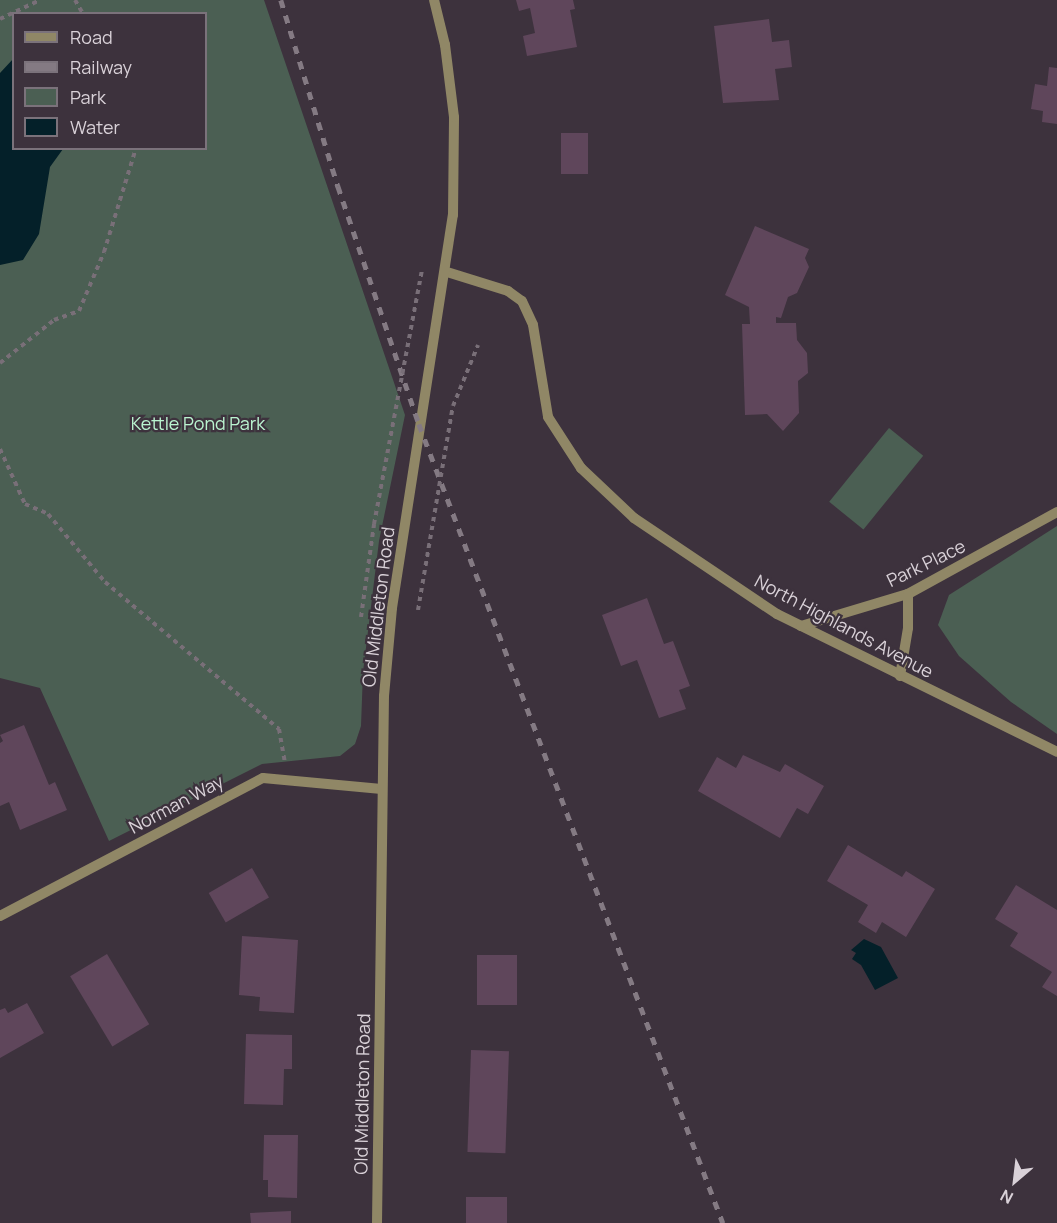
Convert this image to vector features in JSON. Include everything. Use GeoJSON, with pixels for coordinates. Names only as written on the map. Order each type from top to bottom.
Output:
{"type":"FeatureCollection","features":[{"type":"Feature","properties":{"kind":"street","name":"Old Middleton Road"},"geometry":{"type":"LineString","coordinates":[[377,1223],[381,789],[392,608],[439,306],[447,272],[453,215],[454,117],[445,45],[434,0]]}},
{"type":"Feature","properties":{"kind":"street","name":"North Highlands Avenue"},"geometry":{"type":"LineString","coordinates":[[447,272],[508,291],[522,301],[533,325],[548,417],[597,486],[694,561],[801,626],[1057,752]]}},
{"type":"Feature","properties":{"kind":"street","name":"Park Place"},"geometry":{"type":"LineString","coordinates":[[801,626],[908,594],[1057,512]]}},
{"type":"Feature","properties":{"kind":"street"},"geometry":{"type":"LineString","coordinates":[[900,676],[908,628],[908,594]]}},
{"type":"Feature","properties":{"kind":"street","name":"Norman Way"},"geometry":{"type":"LineString","coordinates":[[0,916],[263,778],[381,789]]}},
{"type":"Feature","properties":{"kind":"path"},"geometry":{"type":"LineString","coordinates":[[0,19],[30,1],[40,0]]}},
{"type":"Feature","properties":{"kind":"path"},"geometry":{"type":"LineString","coordinates":[[0,363],[54,320],[79,311],[104,252],[135,150]]}},
{"type":"Feature","properties":{"kind":"path"},"geometry":{"type":"LineString","coordinates":[[361,617],[374,524],[423,270]]}},
{"type":"Feature","properties":{"kind":"path"},"geometry":{"type":"LineString","coordinates":[[417,610],[453,406],[478,345]]}},
{"type":"Feature","properties":{"kind":"path"},"geometry":{"type":"LineString","coordinates":[[0,449],[25,504],[48,514],[105,582],[279,729],[289,780]]}},
{"type":"Feature","properties":{"kind":"green space","name":"Kettle Pond Park"},"geometry":{"type":"Polygon","coordinates":[[[0,0],[264,0],[405,415],[379,541],[363,672],[361,726],[355,744],[340,756],[262,764],[109,841],[40,688],[0,678],[0,0]]]}},
{"type":"Feature","properties":{"kind":"green space"},"geometry":{"type":"Polygon","coordinates":[[[889,428],[923,456],[863,530],[829,502],[889,428]]]}},
{"type":"Feature","properties":{"kind":"green space"},"geometry":{"type":"Polygon","coordinates":[[[1057,526],[1057,734],[1011,702],[959,656],[938,625],[949,595],[1057,526]]]}},
{"type":"Feature","properties":{"kind":"water"},"geometry":{"type":"Polygon","coordinates":[[[12,60],[12,150],[62,150],[50,167],[39,234],[23,260],[0,265],[0,73],[12,60]]]}},
{"type":"Feature","properties":{"kind":"water"},"geometry":{"type":"Polygon","coordinates":[[[864,939],[881,947],[898,978],[875,990],[861,965],[852,959],[856,953],[851,950],[864,939]]]}},
{"type":"Feature","properties":{"kind":"building"},"geometry":{"type":"Polygon","coordinates":[[[516,0],[573,0],[575,9],[570,10],[577,47],[527,56],[523,36],[535,33],[530,8],[519,11],[516,0]]]}},
{"type":"Feature","properties":{"kind":"building"},"geometry":{"type":"Polygon","coordinates":[[[769,19],[772,42],[789,40],[792,67],[775,69],[779,100],[723,103],[714,26],[769,19]]]}},
{"type":"Feature","properties":{"kind":"building"},"geometry":{"type":"Polygon","coordinates":[[[1049,67],[1057,68],[1057,124],[1042,122],[1043,111],[1031,109],[1035,84],[1047,86],[1049,67]]]}},
{"type":"Feature","properties":{"kind":"building"},"geometry":{"type":"Polygon","coordinates":[[[561,133],[588,133],[588,174],[561,174],[561,133]]]}},
{"type":"Feature","properties":{"kind":"building"},"geometry":{"type":"Polygon","coordinates":[[[755,226],[809,249],[805,258],[809,267],[797,293],[788,297],[781,318],[776,317],[776,323],[796,323],[797,340],[807,353],[808,373],[798,381],[799,413],[783,431],[767,414],[745,415],[742,324],[750,324],[749,307],[725,295],[755,226]]]}},
{"type":"Feature","properties":{"kind":"building"},"geometry":{"type":"Polygon","coordinates":[[[647,598],[664,644],[673,641],[690,686],[679,690],[686,709],[659,718],[637,660],[621,666],[602,615],[647,598]]]}},
{"type":"Feature","properties":{"kind":"building"},"geometry":{"type":"Polygon","coordinates":[[[24,725],[49,785],[55,782],[67,810],[20,830],[9,802],[0,806],[0,743],[3,741],[0,735],[24,725]]]}},
{"type":"Feature","properties":{"kind":"building"},"geometry":{"type":"Polygon","coordinates":[[[743,755],[780,772],[785,764],[824,786],[808,814],[797,808],[780,838],[698,791],[717,757],[736,768],[743,755]]]}},
{"type":"Feature","properties":{"kind":"building"},"geometry":{"type":"Polygon","coordinates":[[[848,845],[902,877],[906,871],[935,889],[906,937],[882,922],[876,933],[858,922],[868,905],[827,881],[848,845]]]}},
{"type":"Feature","properties":{"kind":"building"},"geometry":{"type":"Polygon","coordinates":[[[252,868],[269,897],[226,922],[209,893],[252,868]]]}},
{"type":"Feature","properties":{"kind":"building"},"geometry":{"type":"Polygon","coordinates":[[[1016,885],[1057,910],[1057,996],[1042,987],[1052,972],[1010,946],[1018,933],[995,919],[1016,885]]]}},
{"type":"Feature","properties":{"kind":"building"},"geometry":{"type":"Polygon","coordinates":[[[242,936],[298,940],[294,1013],[259,1011],[260,997],[239,995],[242,936]]]}},
{"type":"Feature","properties":{"kind":"building"},"geometry":{"type":"Polygon","coordinates":[[[107,954],[149,1024],[112,1046],[70,976],[107,954]]]}},
{"type":"Feature","properties":{"kind":"building"},"geometry":{"type":"Polygon","coordinates":[[[477,955],[517,955],[517,1005],[477,1005],[477,955]]]}},
{"type":"Feature","properties":{"kind":"building"},"geometry":{"type":"Polygon","coordinates":[[[27,1003],[44,1033],[0,1058],[0,1010],[5,1008],[8,1013],[27,1003]]]}},
{"type":"Feature","properties":{"kind":"building"},"geometry":{"type":"Polygon","coordinates":[[[246,1034],[292,1035],[292,1069],[284,1069],[283,1105],[244,1104],[246,1034]]]}},
{"type":"Feature","properties":{"kind":"building"},"geometry":{"type":"Polygon","coordinates":[[[471,1050],[509,1051],[505,1153],[467,1152],[471,1050]]]}},
{"type":"Feature","properties":{"kind":"building"},"geometry":{"type":"Polygon","coordinates":[[[264,1135],[298,1135],[297,1198],[268,1197],[268,1180],[263,1180],[264,1135]]]}},
{"type":"Feature","properties":{"kind":"building"},"geometry":{"type":"Polygon","coordinates":[[[466,1197],[507,1197],[507,1223],[466,1223],[466,1197]]]}},
{"type":"Feature","properties":{"kind":"building"},"geometry":{"type":"Polygon","coordinates":[[[291,1211],[291,1223],[251,1223],[250,1213],[291,1211]]]}},
{"type":"Feature","properties":{"kind":"railway"},"geometry":{"type":"LineString","coordinates":[[281,0],[338,186],[419,424],[723,1223]]}}]}
